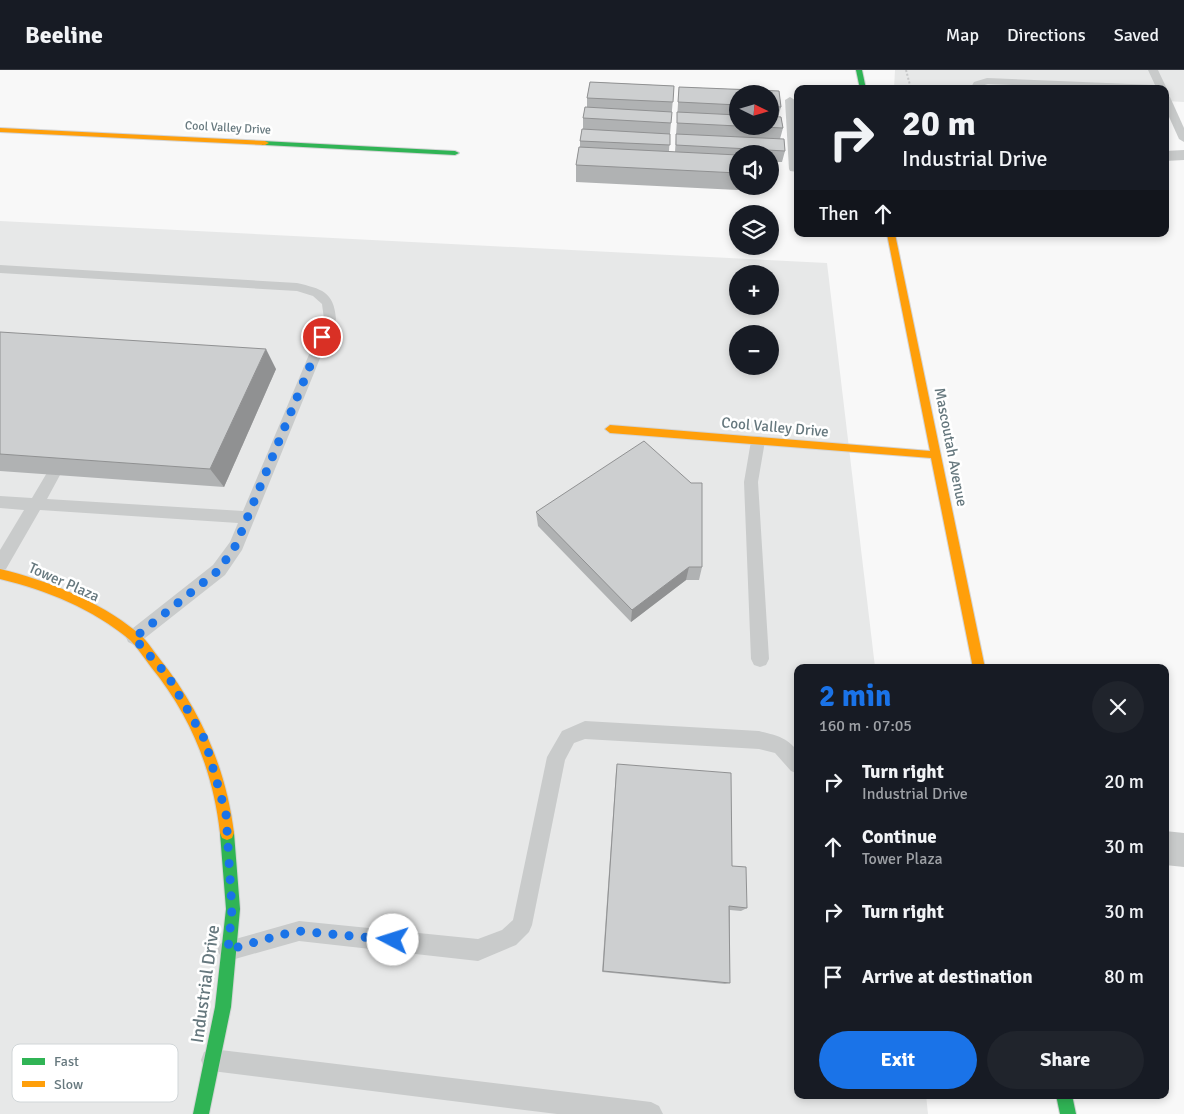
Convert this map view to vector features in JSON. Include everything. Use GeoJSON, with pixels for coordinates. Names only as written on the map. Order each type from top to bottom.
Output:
{"type":"FeatureCollection","features":[{"type":"Feature","properties":{"kind":"street"},"geometry":{"type":"LineString","coordinates":[[859,70],[862,85]]}},
{"type":"Feature","properties":{"kind":"street","name":"Cool Valley Drive"},"geometry":{"type":"LineString","coordinates":[[0,130],[455,153]]}},
{"type":"Feature","properties":{"kind":"street"},"geometry":{"type":"LineString","coordinates":[[1169,156],[1184,155]]}},
{"type":"Feature","properties":{"kind":"street","name":"Mascoutah Avenue"},"geometry":{"type":"LineString","coordinates":[[892,237],[938,455],[978,664]]}},
{"type":"Feature","properties":{"kind":"street","name":"Cool Valley Drive"},"geometry":{"type":"LineString","coordinates":[[610,429],[938,455]]}},
{"type":"Feature","properties":{"kind":"street","name":"Tower Plaza"},"geometry":{"type":"LineString","coordinates":[[0,574],[32,582],[87,606],[134,638],[168,676],[205,740]]}},
{"type":"Feature","properties":{"kind":"street","name":"Industrial Drive"},"geometry":{"type":"LineString","coordinates":[[200,1114],[223,1007],[232,909],[226,814],[205,740]]}},
{"type":"Feature","properties":{"kind":"street"},"geometry":{"type":"LineString","coordinates":[[1169,848],[1184,850]]}},
{"type":"Feature","properties":{"kind":"street"},"geometry":{"type":"LineString","coordinates":[[1065,1099],[1068,1114]]}},
{"type":"Feature","properties":{"kind":"lane"},"geometry":{"type":"LineString","coordinates":[[1153,70],[1160,85]]}},
{"type":"Feature","properties":{"kind":"lane"},"geometry":{"type":"LineString","coordinates":[[977,85],[987,81],[1057,85]]}},
{"type":"Feature","properties":{"kind":"lane"},"geometry":{"type":"LineString","coordinates":[[790,100],[794,169]]}},
{"type":"Feature","properties":{"kind":"lane"},"geometry":{"type":"LineString","coordinates":[[1170,120],[1184,139]]}},
{"type":"Feature","properties":{"kind":"lane"},"geometry":{"type":"LineString","coordinates":[[0,269],[297,287],[316,292],[325,297],[330,305],[330,319],[236,545],[219,570],[134,638]]}},
{"type":"Feature","properties":{"kind":"lane"},"geometry":{"type":"LineString","coordinates":[[758,441],[751,482],[760,659]]}},
{"type":"Feature","properties":{"kind":"lane"},"geometry":{"type":"LineString","coordinates":[[0,564],[53,475]]}},
{"type":"Feature","properties":{"kind":"lane"},"geometry":{"type":"LineString","coordinates":[[0,502],[247,517]]}},
{"type":"Feature","properties":{"kind":"lane"},"geometry":{"type":"LineString","coordinates":[[228,950],[299,931],[478,950],[509,938],[522,926],[556,757],[568,737],[585,730],[759,740],[780,746],[794,761]]}},
{"type":"Feature","properties":{"kind":"lane"},"geometry":{"type":"LineString","coordinates":[[212,1060],[651,1114]]}},
{"type":"Feature","properties":{"kind":"path"},"geometry":{"type":"LineString","coordinates":[[906,70],[910,85]]}},
{"type":"Feature","properties":{"kind":"shaded area"},"geometry":{"type":"Polygon","coordinates":[[[895,70],[1184,70],[1184,102],[1169,101],[1169,85],[894,85],[895,70]]]}},
{"type":"Feature","properties":{"kind":"shaded area"},"geometry":{"type":"Polygon","coordinates":[[[0,221],[827,263],[875,664],[794,664],[794,1099],[926,1099],[928,1114],[0,1114],[0,221]]]}},
{"type":"Feature","properties":{"kind":"building"},"geometry":{"type":"Polygon","coordinates":[[[590,82],[674,86],[673,102],[587,98],[590,82]]]}},
{"type":"Feature","properties":{"kind":"building"},"geometry":{"type":"Polygon","coordinates":[[[679,87],[729,89],[729,105],[678,102],[679,87]]]}},
{"type":"Feature","properties":{"kind":"building"},"geometry":{"type":"Polygon","coordinates":[[[779,91],[781,107],[779,107],[779,91]]]}},
{"type":"Feature","properties":{"kind":"building"},"geometry":{"type":"Polygon","coordinates":[[[585,107],[672,112],[671,123],[583,118],[585,107]]]}},
{"type":"Feature","properties":{"kind":"building"},"geometry":{"type":"Polygon","coordinates":[[[677,112],[729,115],[729,126],[677,123],[677,112]]]}},
{"type":"Feature","properties":{"kind":"building"},"geometry":{"type":"Polygon","coordinates":[[[779,117],[781,117],[783,128],[779,128],[779,117]]]}},
{"type":"Feature","properties":{"kind":"building"},"geometry":{"type":"Polygon","coordinates":[[[582,129],[670,134],[670,145],[580,141],[582,129]]]}},
{"type":"Feature","properties":{"kind":"building"},"geometry":{"type":"Polygon","coordinates":[[[676,134],[784,139],[785,151],[779,151],[779,145],[729,145],[729,148],[676,145],[676,134]]]}},
{"type":"Feature","properties":{"kind":"building"},"geometry":{"type":"Polygon","coordinates":[[[579,147],[729,155],[729,173],[576,165],[579,147]]]}},
{"type":"Feature","properties":{"kind":"building"},"geometry":{"type":"Polygon","coordinates":[[[0,332],[266,349],[210,469],[0,454],[0,332]]]}},
{"type":"Feature","properties":{"kind":"building"},"geometry":{"type":"Polygon","coordinates":[[[644,441],[691,483],[702,483],[702,567],[689,567],[632,610],[536,512],[644,441]]]}},
{"type":"Feature","properties":{"kind":"building"},"geometry":{"type":"Polygon","coordinates":[[[617,764],[731,773],[732,866],[746,867],[747,908],[729,906],[730,983],[603,971],[617,764]]]}},
{"type":"Feature","properties":{"kind":"traffic: fast"},"geometry":{"type":"LineString","coordinates":[[859,70],[862,85]]}},
{"type":"Feature","properties":{"kind":"traffic: fast"},"geometry":{"type":"LineString","coordinates":[[265,143],[455,153]]}},
{"type":"Feature","properties":{"kind":"traffic: fast"},"geometry":{"type":"LineString","coordinates":[[201,1114],[223,1007],[233,909],[227,833]]}},
{"type":"Feature","properties":{"kind":"traffic: fast"},"geometry":{"type":"LineString","coordinates":[[1065,1099],[1068,1114]]}},
{"type":"Feature","properties":{"kind":"traffic: slow"},"geometry":{"type":"LineString","coordinates":[[0,130],[265,143]]}},
{"type":"Feature","properties":{"kind":"traffic: slow"},"geometry":{"type":"LineString","coordinates":[[892,237],[978,664]]}},
{"type":"Feature","properties":{"kind":"traffic: slow"},"geometry":{"type":"LineString","coordinates":[[610,429],[937,455]]}},
{"type":"Feature","properties":{"kind":"traffic: slow"},"geometry":{"type":"LineString","coordinates":[[0,574],[36,584],[70,598],[103,615],[140,643],[179,695],[203,739],[219,786],[227,833]]}},
{"type":"Feature","properties":{"kind":"route"},"geometry":{"type":"LineString","coordinates":[[322,337],[236,545],[219,570],[134,638],[168,676],[205,740],[226,814],[232,909],[228,950],[299,931],[393,940]]}}]}
